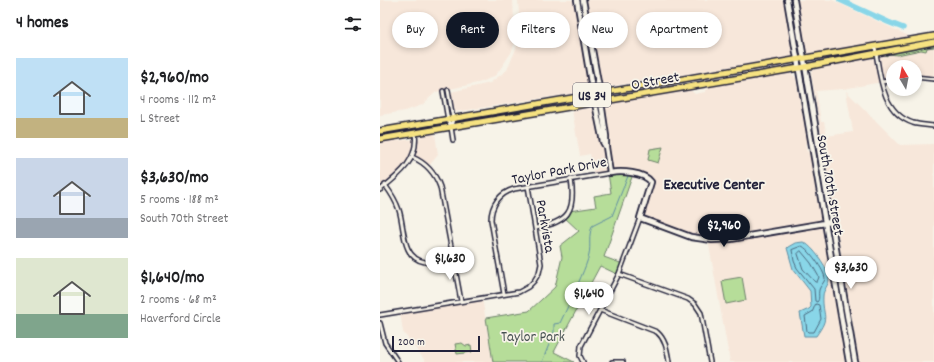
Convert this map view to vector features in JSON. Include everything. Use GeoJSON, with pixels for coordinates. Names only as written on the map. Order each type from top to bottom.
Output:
{"type":"FeatureCollection","features":[{"type":"Feature","properties":{"kind":"main road"},"geometry":{"type":"LineString","coordinates":[[577,0],[581,12]]}},
{"type":"Feature","properties":{"kind":"main road"},"geometry":{"type":"LineString","coordinates":[[577,0],[597,94]]}},
{"type":"Feature","properties":{"kind":"main road"},"geometry":{"type":"LineString","coordinates":[[583,0],[585,12]]}},
{"type":"Feature","properties":{"kind":"main road","name":"South 70th Street"},"geometry":{"type":"LineString","coordinates":[[787,0],[849,362]]}},
{"type":"Feature","properties":{"kind":"main road","name":"South 70th Street"},"geometry":{"type":"LineString","coordinates":[[794,0],[855,362]]}},
{"type":"Feature","properties":{"kind":"main road","name":"O Street"},"geometry":{"type":"LineString","coordinates":[[380,131],[934,36]]}},
{"type":"Feature","properties":{"kind":"main road","name":"O Street"},"geometry":{"type":"LineString","coordinates":[[380,139],[805,67],[934,42]]}},
{"type":"Feature","properties":{"kind":"main road"},"geometry":{"type":"LineString","coordinates":[[591,48],[602,135],[606,147],[610,173]]}},
{"type":"Feature","properties":{"kind":"main road","name":"Taylor Park Drive"},"geometry":{"type":"LineString","coordinates":[[610,173],[627,172],[650,180],[651,185],[640,218]]}},
{"type":"Feature","properties":{"kind":"main road"},"geometry":{"type":"LineString","coordinates":[[640,218],[692,237],[712,240],[831,222]]}},
{"type":"Feature","properties":{"kind":"street"},"geometry":{"type":"LineString","coordinates":[[875,47],[884,92],[888,102],[898,114],[914,123],[934,126]]}},
{"type":"Feature","properties":{"kind":"street"},"geometry":{"type":"LineString","coordinates":[[922,78],[934,80]]}},
{"type":"Feature","properties":{"kind":"street"},"geometry":{"type":"LineString","coordinates":[[882,82],[886,81]]}},
{"type":"Feature","properties":{"kind":"street"},"geometry":{"type":"LineString","coordinates":[[448,90],[453,140]]}},
{"type":"Feature","properties":{"kind":"street"},"geometry":{"type":"LineString","coordinates":[[443,91],[451,119]]}},
{"type":"Feature","properties":{"kind":"street"},"geometry":{"type":"LineString","coordinates":[[380,190],[402,170],[412,157],[416,146],[415,133]]}},
{"type":"Feature","properties":{"kind":"street"},"geometry":{"type":"LineString","coordinates":[[412,157],[428,167],[439,184],[461,301]]}},
{"type":"Feature","properties":{"kind":"street","name":"Taylor Park Drive"},"geometry":{"type":"LineString","coordinates":[[504,294],[491,223],[492,211],[496,201],[504,194],[512,190],[528,186],[610,173]]}},
{"type":"Feature","properties":{"kind":"street"},"geometry":{"type":"LineString","coordinates":[[536,228],[555,223],[568,213],[573,201],[571,179]]}},
{"type":"Feature","properties":{"kind":"street"},"geometry":{"type":"LineString","coordinates":[[385,185],[393,196],[398,208],[406,246],[411,254],[419,260],[426,262],[454,259]]}},
{"type":"Feature","properties":{"kind":"street","name":"Parkvista"},"geometry":{"type":"LineString","coordinates":[[380,315],[524,290],[532,284],[538,275],[541,262],[528,186]]}},
{"type":"Feature","properties":{"kind":"street"},"geometry":{"type":"LineString","coordinates":[[583,362],[580,356],[581,346],[619,274],[640,218]]}},
{"type":"Feature","properties":{"kind":"street"},"geometry":{"type":"LineString","coordinates":[[619,274],[688,299],[695,304],[700,310],[702,317],[710,362]]}},
{"type":"Feature","properties":{"kind":"street"},"geometry":{"type":"LineString","coordinates":[[600,310],[657,332],[666,344],[669,362]]}},
{"type":"Feature","properties":{"kind":"street"},"geometry":{"type":"LineString","coordinates":[[380,323],[386,343],[398,362]]}},
{"type":"Feature","properties":{"kind":"street"},"geometry":{"type":"LineString","coordinates":[[612,362],[623,362]]}},
{"type":"Feature","properties":{"kind":"shaded area"},"geometry":{"type":"Polygon","coordinates":[[[380,0],[513,0],[514,12],[507,12],[507,48],[513,48],[496,75],[482,82],[436,92],[422,105],[405,111],[380,115],[380,0]]]}},
{"type":"Feature","properties":{"kind":"shaded area"},"geometry":{"type":"Polygon","coordinates":[[[518,0],[574,0],[578,23],[578,48],[582,48],[589,87],[583,92],[455,112],[451,92],[490,83],[507,70],[516,48],[570,48],[570,12],[519,12],[518,0]]]}},
{"type":"Feature","properties":{"kind":"shaded area"},"geometry":{"type":"Polygon","coordinates":[[[586,0],[832,0],[911,37],[602,88],[595,48],[628,48],[628,12],[588,12],[586,0]]]}},
{"type":"Feature","properties":{"kind":"shaded area"},"geometry":{"type":"Polygon","coordinates":[[[934,46],[934,74],[932,79],[922,78],[922,60],[886,60],[886,81],[843,89],[816,91],[821,122],[824,122],[827,136],[853,132],[846,91],[900,145],[934,144],[934,362],[859,362],[811,73],[812,70],[934,46]]]}},
{"type":"Feature","properties":{"kind":"shaded area"},"geometry":{"type":"Polygon","coordinates":[[[790,73],[796,78],[808,143],[805,144],[807,152],[809,151],[845,362],[730,362],[708,240],[700,239],[640,218],[650,180],[627,172],[594,176],[590,154],[580,156],[572,110],[588,108],[598,112],[606,146],[602,110],[609,104],[690,90],[695,94],[705,92],[709,87],[790,73]]]}},
{"type":"Feature","properties":{"kind":"shaded area"},"geometry":{"type":"Polygon","coordinates":[[[435,133],[438,155],[428,167],[412,157],[407,165],[380,190],[380,142],[419,139],[422,136],[435,133]]]}},
{"type":"Feature","properties":{"kind":"shaded area"},"geometry":{"type":"Polygon","coordinates":[[[482,298],[493,362],[426,362],[403,332],[400,312],[482,298]]]}},
{"type":"Feature","properties":{"kind":"green space"},"geometry":{"type":"Polygon","coordinates":[[[934,45],[934,47],[927,48],[926,51],[921,50],[897,55],[889,54],[886,56],[886,54],[934,45]]]}},
{"type":"Feature","properties":{"kind":"green space"},"geometry":{"type":"Polygon","coordinates":[[[545,105],[530,111],[493,117],[509,112],[545,105]]]}},
{"type":"Feature","properties":{"kind":"green space"},"geometry":{"type":"Polygon","coordinates":[[[663,147],[658,163],[648,160],[650,149],[663,147]]]}},
{"type":"Feature","properties":{"kind":"green space","name":"Taylor Park"},"geometry":{"type":"Polygon","coordinates":[[[608,173],[633,174],[604,257],[623,264],[619,275],[600,266],[554,352],[574,362],[493,362],[486,318],[529,311],[555,287],[562,257],[560,246],[579,231],[564,217],[569,211],[596,207],[594,196],[611,193],[608,173]]]}},
{"type":"Feature","properties":{"kind":"green space"},"geometry":{"type":"Polygon","coordinates":[[[742,277],[746,300],[726,304],[722,282],[724,280],[742,277]]]}},
{"type":"Feature","properties":{"kind":"green space"},"geometry":{"type":"Polygon","coordinates":[[[462,343],[466,346],[471,345],[472,352],[457,354],[455,344],[462,343]]]}},
{"type":"Feature","properties":{"kind":"water"},"geometry":{"type":"Polygon","coordinates":[[[803,242],[811,248],[819,258],[826,269],[829,279],[823,296],[825,320],[816,336],[804,336],[800,313],[811,307],[810,291],[793,269],[787,248],[795,243],[803,242]]]}},
{"type":"Feature","properties":{"kind":"waterway"},"geometry":{"type":"LineString","coordinates":[[840,0],[903,28]]}},
{"type":"Feature","properties":{"kind":"waterway"},"geometry":{"type":"LineString","coordinates":[[542,362],[554,332],[554,324],[560,323],[569,304],[567,299],[572,297],[586,265],[589,255],[592,226],[612,216],[628,176]]}},
{"type":"Feature","properties":{"kind":"district","name":"Executive Center"},"geometry":{"type":"Point","coordinates":[714,183]}}]}
